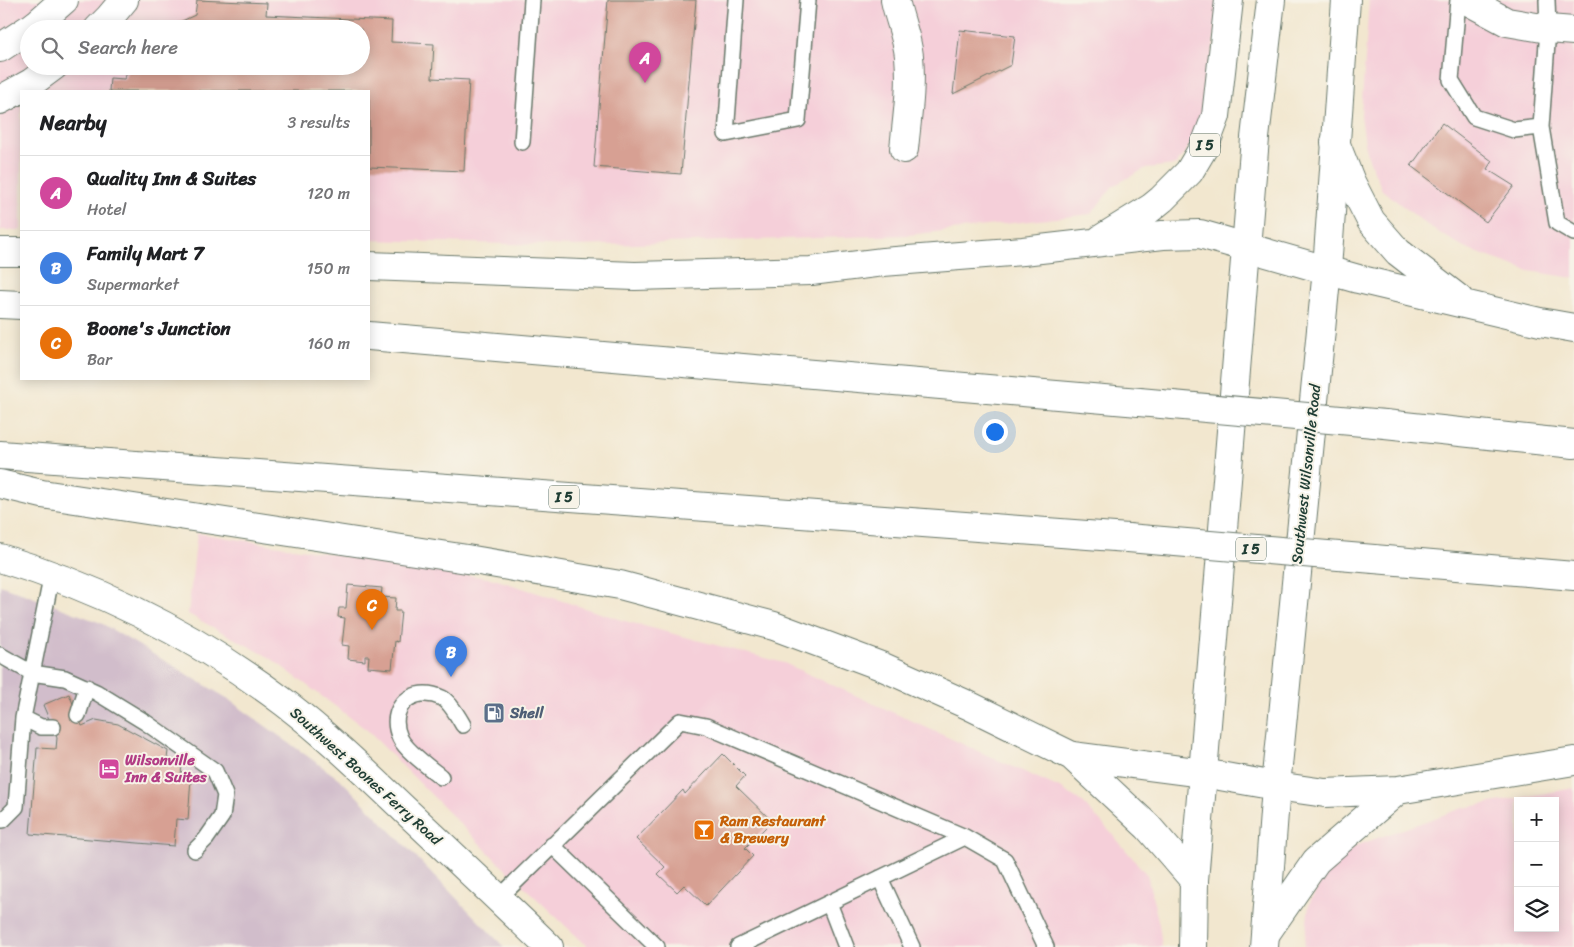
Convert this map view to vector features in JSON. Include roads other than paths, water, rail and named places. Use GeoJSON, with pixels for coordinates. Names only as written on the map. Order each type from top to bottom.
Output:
{"type":"FeatureCollection","features":[{"type":"Feature","properties":{"kind":"main road"},"geometry":{"type":"LineString","coordinates":[[41,20],[64,0]]}},
{"type":"Feature","properties":{"kind":"main road"},"geometry":{"type":"LineString","coordinates":[[107,20],[124,0]]}},
{"type":"Feature","properties":{"kind":"main road"},"geometry":{"type":"LineString","coordinates":[[895,0],[909,56],[910,84],[904,149]]}},
{"type":"Feature","properties":{"kind":"main road","name":"I 5"},"geometry":{"type":"LineString","coordinates":[[1096,242],[1151,208],[1162,199],[1189,172],[1205,145],[1216,116],[1229,0]]}},
{"type":"Feature","properties":{"kind":"main road"},"geometry":{"type":"LineString","coordinates":[[1193,947],[1194,880],[1246,247],[1255,138],[1271,0]]}},
{"type":"Feature","properties":{"kind":"main road","name":"Southwest Wilsonville Road"},"geometry":{"type":"LineString","coordinates":[[1265,940],[1276,786],[1327,269],[1346,0]]}},
{"type":"Feature","properties":{"kind":"main road"},"geometry":{"type":"LineString","coordinates":[[1466,0],[1508,22],[1561,30]]}},
{"type":"Feature","properties":{"kind":"main road"},"geometry":{"type":"LineString","coordinates":[[0,48],[20,35]]}},
{"type":"Feature","properties":{"kind":"main road"},"geometry":{"type":"LineString","coordinates":[[0,100],[42,75]]}},
{"type":"Feature","properties":{"kind":"main road","name":"I 5"},"geometry":{"type":"LineString","coordinates":[[1335,142],[1351,182],[1375,226],[1398,252],[1468,306]]}},
{"type":"Feature","properties":{"kind":"main road","name":"I 5"},"geometry":{"type":"LineString","coordinates":[[370,266],[635,276],[811,271],[883,262],[1024,251],[1164,235],[1200,234],[1358,279],[1468,306],[1574,328]]}},
{"type":"Feature","properties":{"kind":"main road"},"geometry":{"type":"LineString","coordinates":[[0,252],[20,252]]}},
{"type":"Feature","properties":{"kind":"main road"},"geometry":{"type":"LineString","coordinates":[[0,304],[20,305]]}},
{"type":"Feature","properties":{"kind":"main road"},"geometry":{"type":"LineString","coordinates":[[370,336],[1385,424],[1574,444]]}},
{"type":"Feature","properties":{"kind":"main road","name":"I 5"},"geometry":{"type":"LineString","coordinates":[[0,455],[1128,538],[1574,576]]}},
{"type":"Feature","properties":{"kind":"main road"},"geometry":{"type":"LineString","coordinates":[[0,484],[42,494],[467,559],[620,585],[774,626],[882,666],[968,705],[1072,756],[1148,827],[1194,880]]}},
{"type":"Feature","properties":{"kind":"main road","name":"Southwest Boones Ferry Road"},"geometry":{"type":"LineString","coordinates":[[0,558],[52,574],[108,597],[157,621],[223,660],[285,703],[335,744],[548,947]]}},
{"type":"Feature","properties":{"kind":"main road"},"geometry":{"type":"LineString","coordinates":[[1072,756],[1203,773],[1325,793],[1398,790],[1574,761]]}},
{"type":"Feature","properties":{"kind":"main road"},"geometry":{"type":"LineString","coordinates":[[1265,940],[1316,861],[1398,790]]}},
{"type":"Feature","properties":{"kind":"lane"},"geometry":{"type":"LineString","coordinates":[[522,142],[532,0]]}},
{"type":"Feature","properties":{"kind":"lane"},"geometry":{"type":"LineString","coordinates":[[736,0],[726,134],[798,120],[808,0]]}},
{"type":"Feature","properties":{"kind":"lane"},"geometry":{"type":"LineString","coordinates":[[1458,0],[1451,80],[1474,116],[1514,130],[1541,127]]}},
{"type":"Feature","properties":{"kind":"lane"},"geometry":{"type":"LineString","coordinates":[[1548,0],[1561,30],[1541,127],[1557,222],[1574,234]]}},
{"type":"Feature","properties":{"kind":"lane"},"geometry":{"type":"LineString","coordinates":[[0,820],[16,807],[24,718],[52,574]]}},
{"type":"Feature","properties":{"kind":"lane"},"geometry":{"type":"LineString","coordinates":[[0,655],[32,673],[65,678],[87,687],[145,722],[215,771],[225,795],[222,816],[206,839],[195,850]]}},
{"type":"Feature","properties":{"kind":"lane"},"geometry":{"type":"LineString","coordinates":[[78,715],[87,687]]}},
{"type":"Feature","properties":{"kind":"lane"},"geometry":{"type":"LineString","coordinates":[[441,777],[421,762],[400,739],[395,724],[400,706],[414,694],[426,693],[444,698],[463,725]]}},
{"type":"Feature","properties":{"kind":"lane"},"geometry":{"type":"LineString","coordinates":[[24,718],[41,727],[52,727]]}},
{"type":"Feature","properties":{"kind":"lane"},"geometry":{"type":"LineString","coordinates":[[498,898],[680,721],[706,726],[965,837],[1004,860],[1046,947]]}},
{"type":"Feature","properties":{"kind":"lane"},"geometry":{"type":"LineString","coordinates":[[738,947],[965,837]]}},
{"type":"Feature","properties":{"kind":"lane"},"geometry":{"type":"LineString","coordinates":[[552,845],[657,947]]}},
{"type":"Feature","properties":{"kind":"lane"},"geometry":{"type":"LineString","coordinates":[[880,878],[912,947]]}},
{"type":"Feature","properties":{"kind":"lane"},"geometry":{"type":"LineString","coordinates":[[829,903],[846,947]]}},
{"type":"Feature","properties":{"kind":"place","name":"Quality Inn & Suites"},"geometry":{"type":"Point","coordinates":[645,83]}},
{"type":"Feature","properties":{"kind":"place","name":"Boone's Junction"},"geometry":{"type":"Point","coordinates":[372,630]}},
{"type":"Feature","properties":{"kind":"place","name":"Family Mart 7"},"geometry":{"type":"Point","coordinates":[451,677]}},
{"type":"Feature","properties":{"kind":"place","name":"Shell"},"geometry":{"type":"Point","coordinates":[494,713]}},
{"type":"Feature","properties":{"kind":"place","name":"Wilsonville Inn & Suites"},"geometry":{"type":"Point","coordinates":[109,769]}},
{"type":"Feature","properties":{"kind":"place","name":"Ram Restaurant & Brewery"},"geometry":{"type":"Point","coordinates":[704,830]}}]}
